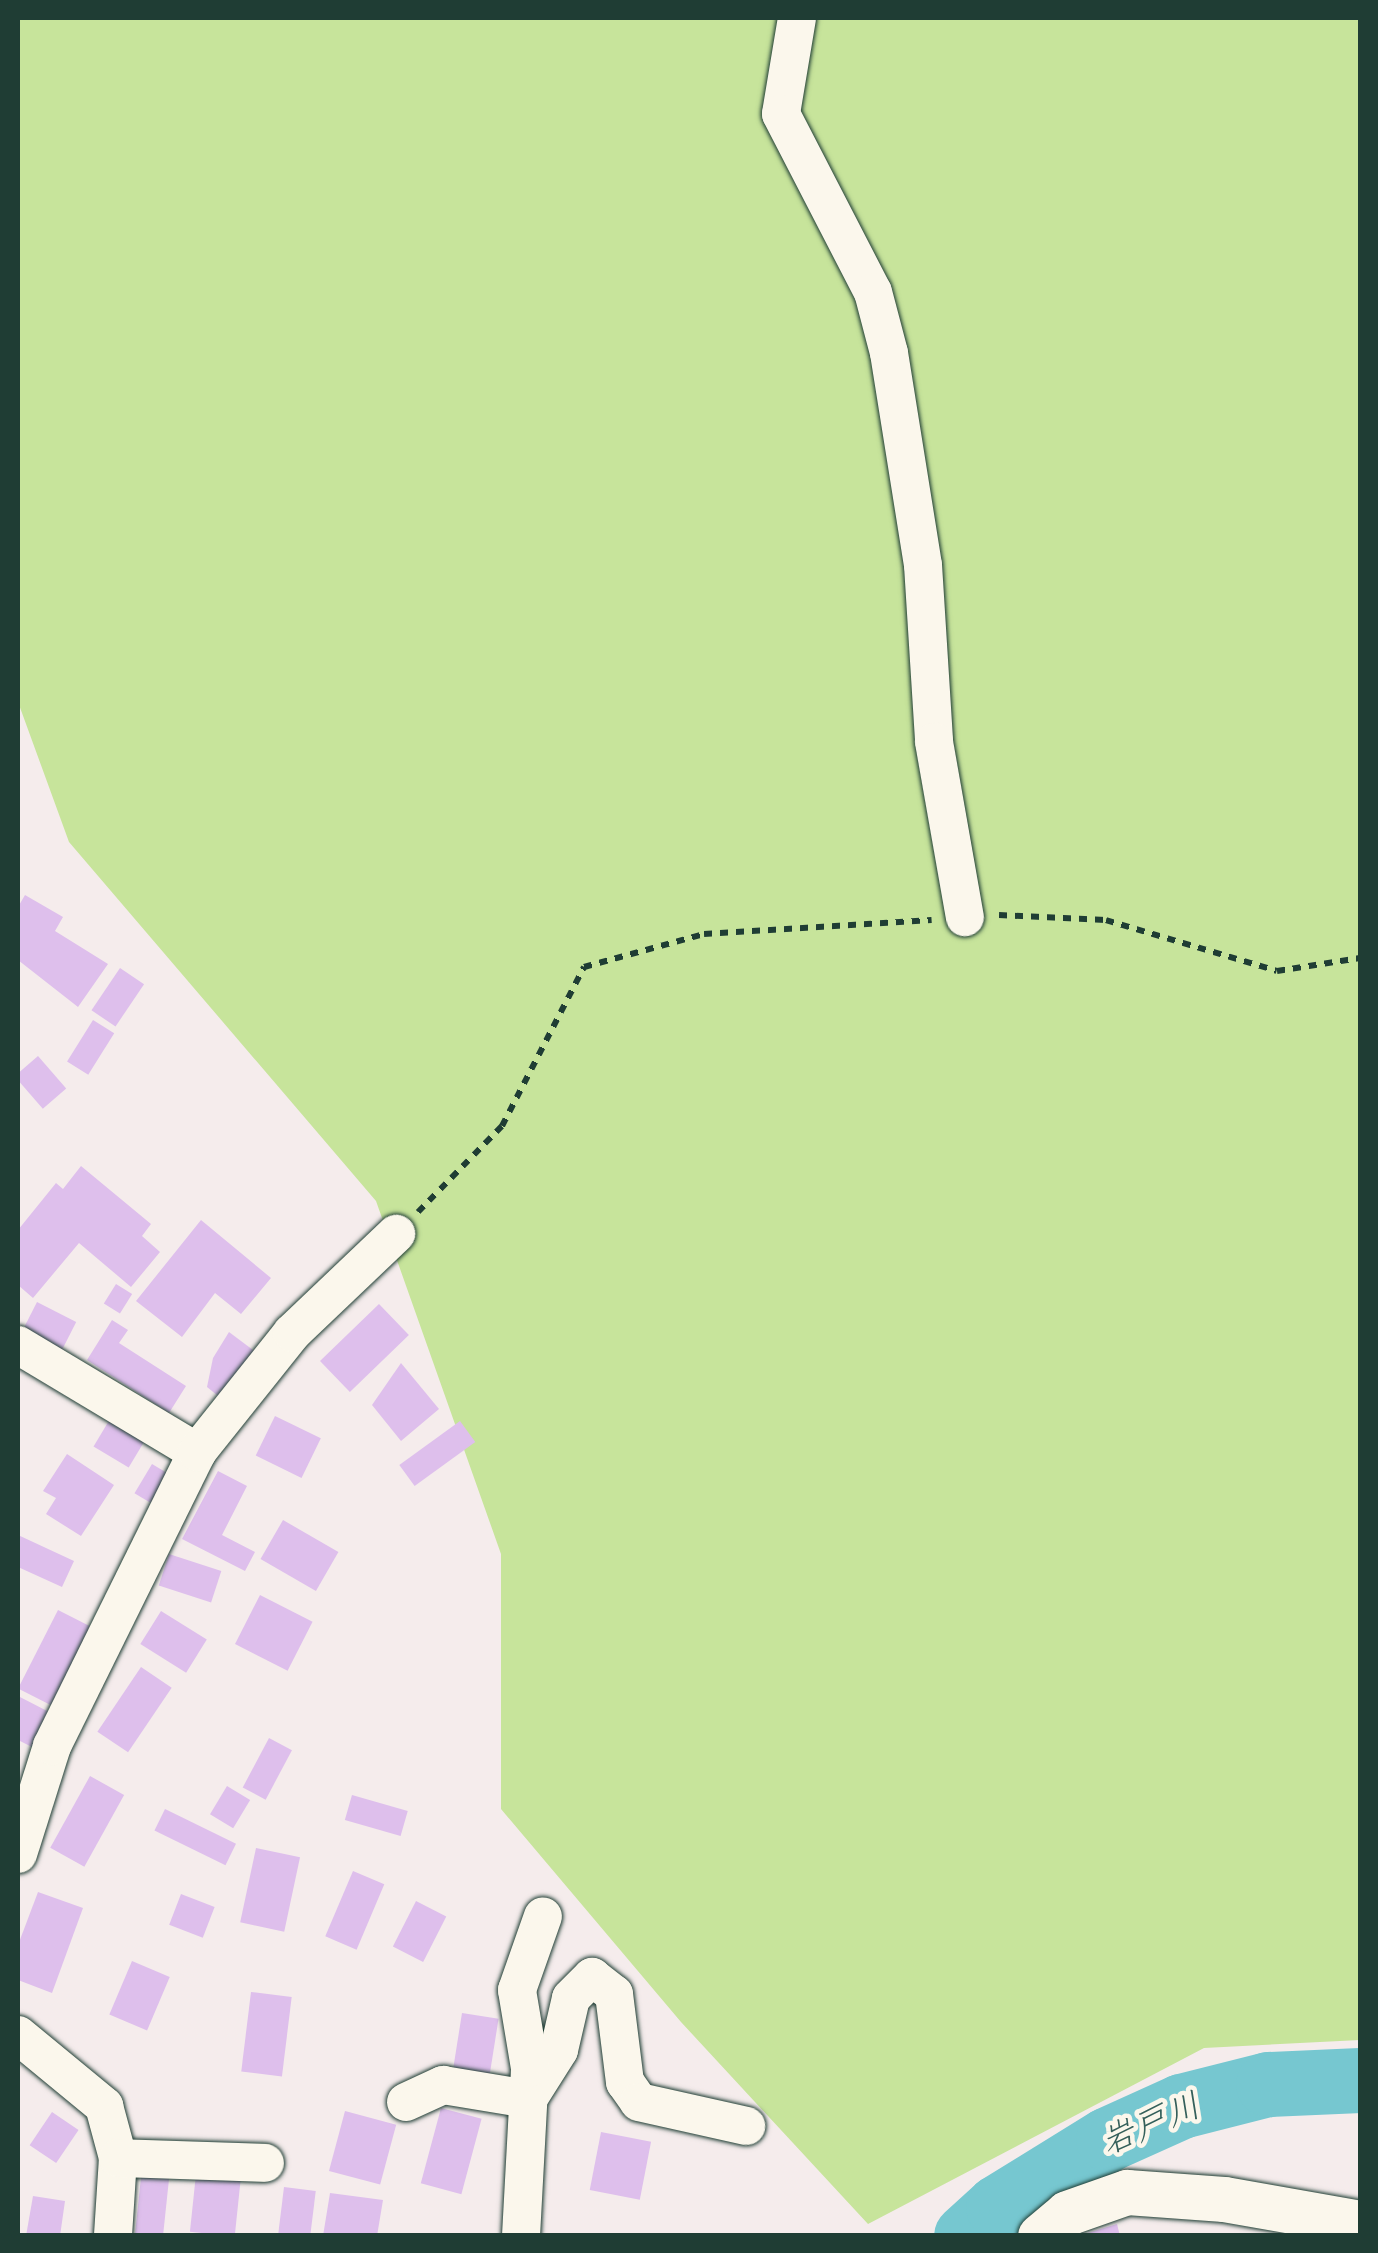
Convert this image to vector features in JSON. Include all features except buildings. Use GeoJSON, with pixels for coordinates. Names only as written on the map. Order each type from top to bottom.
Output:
{"type":"FeatureCollection","features":[{"type":"Feature","properties":{"kind":"street"},"geometry":{"type":"LineString","coordinates":[[796,18],[781,114],[873,292],[889,353],[923,565],[934,742],[965,918]]}},
{"type":"Feature","properties":{"kind":"street"},"geometry":{"type":"LineString","coordinates":[[18,1854],[52,1746],[198,1452],[292,1333],[396,1234]]}},
{"type":"Feature","properties":{"kind":"street"},"geometry":{"type":"LineString","coordinates":[[18,1345],[198,1452]]}},
{"type":"Feature","properties":{"kind":"street"},"geometry":{"type":"LineString","coordinates":[[520,2236],[530,2068],[517,1990],[543,1916]]}},
{"type":"Feature","properties":{"kind":"street"},"geometry":{"type":"LineString","coordinates":[[528,2099],[558,2050],[571,1998],[592,1977],[614,1994],[625,2082],[639,2102],[746,2126]]}},
{"type":"Feature","properties":{"kind":"street"},"geometry":{"type":"LineString","coordinates":[[18,2035],[104,2106],[118,2158],[112,2236]]}},
{"type":"Feature","properties":{"kind":"street"},"geometry":{"type":"LineString","coordinates":[[406,2102],[443,2086],[528,2099]]}},
{"type":"Feature","properties":{"kind":"street"},"geometry":{"type":"LineString","coordinates":[[118,2158],[265,2162]]}},
{"type":"Feature","properties":{"kind":"street"},"geometry":{"type":"LineString","coordinates":[[1040,2236],[1067,2213],[1127,2192],[1224,2198],[1360,2223]]}},
{"type":"Feature","properties":{"kind":"path"},"geometry":{"type":"LineString","coordinates":[[396,1234],[502,1126],[584,967],[631,949],[704,934],[965,918],[1106,920],[1277,971],[1360,958]]}},
{"type":"Feature","properties":{"kind":"green space"},"geometry":{"type":"Polygon","coordinates":[[[18,18],[1360,18],[1360,2040],[1204,2048],[868,2224],[681,2022],[501,1809],[501,1554],[376,1201],[69,842],[18,702],[18,18]]]}},
{"type":"Feature","properties":{"kind":"waterway","name":"岩戸川"},"geometry":{"type":"LineString","coordinates":[[966,2236],[998,2207],[1108,2139],[1181,2106],[1268,2084],[1360,2080]]}}]}
